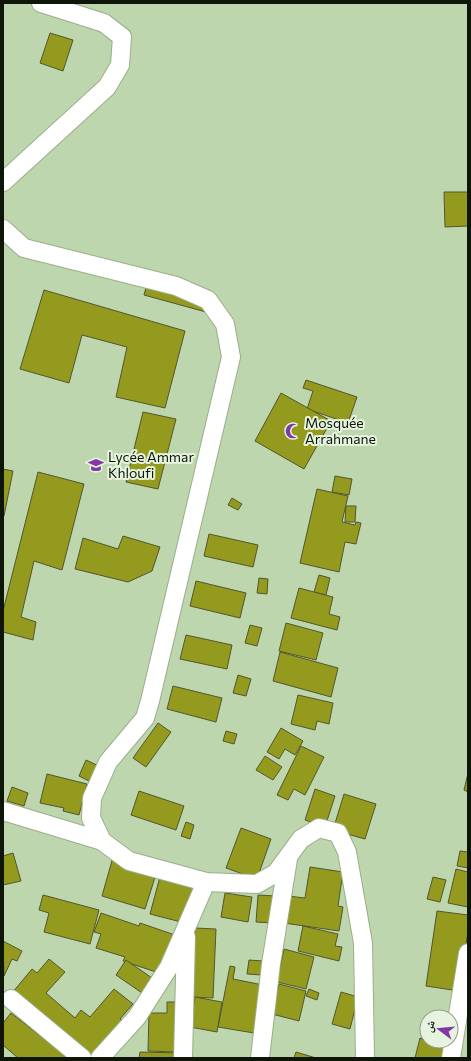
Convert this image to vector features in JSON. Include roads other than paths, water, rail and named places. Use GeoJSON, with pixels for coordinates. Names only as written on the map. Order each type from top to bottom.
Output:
{"type":"FeatureCollection","features":[{"type":"Feature","properties":{"kind":"street"},"geometry":{"type":"LineString","coordinates":[[3,182],[107,87],[120,65],[122,37],[116,32],[104,23],[41,3]]}},
{"type":"Feature","properties":{"kind":"street"},"geometry":{"type":"LineString","coordinates":[[3,229],[24,248],[176,286],[208,300],[225,324],[231,357],[145,718],[108,762],[92,798],[91,818],[102,841]]}},
{"type":"Feature","properties":{"kind":"street"},"geometry":{"type":"LineString","coordinates":[[3,811],[102,841],[129,861],[206,882],[257,884],[276,873],[301,839],[319,828],[338,833],[348,852],[363,943],[365,1058]]}},
{"type":"Feature","properties":{"kind":"street"},"geometry":{"type":"LineString","coordinates":[[260,1058],[271,964],[289,856]]}},
{"type":"Feature","properties":{"kind":"street"},"geometry":{"type":"LineString","coordinates":[[100,1058],[137,1017],[169,967],[206,882]]}},
{"type":"Feature","properties":{"kind":"street"},"geometry":{"type":"LineString","coordinates":[[184,1058],[186,929]]}},
{"type":"Feature","properties":{"kind":"street"},"geometry":{"type":"LineString","coordinates":[[450,1058],[468,953]]}},
{"type":"Feature","properties":{"kind":"street"},"geometry":{"type":"LineString","coordinates":[[11,999],[82,1058]]}},
{"type":"Feature","properties":{"kind":"place","name":"Mosquée Arrahmane"},"geometry":{"type":"Point","coordinates":[293,431]}},
{"type":"Feature","properties":{"kind":"place","name":"Lycée Ammar Khloufi"},"geometry":{"type":"Point","coordinates":[96,465]}}]}
